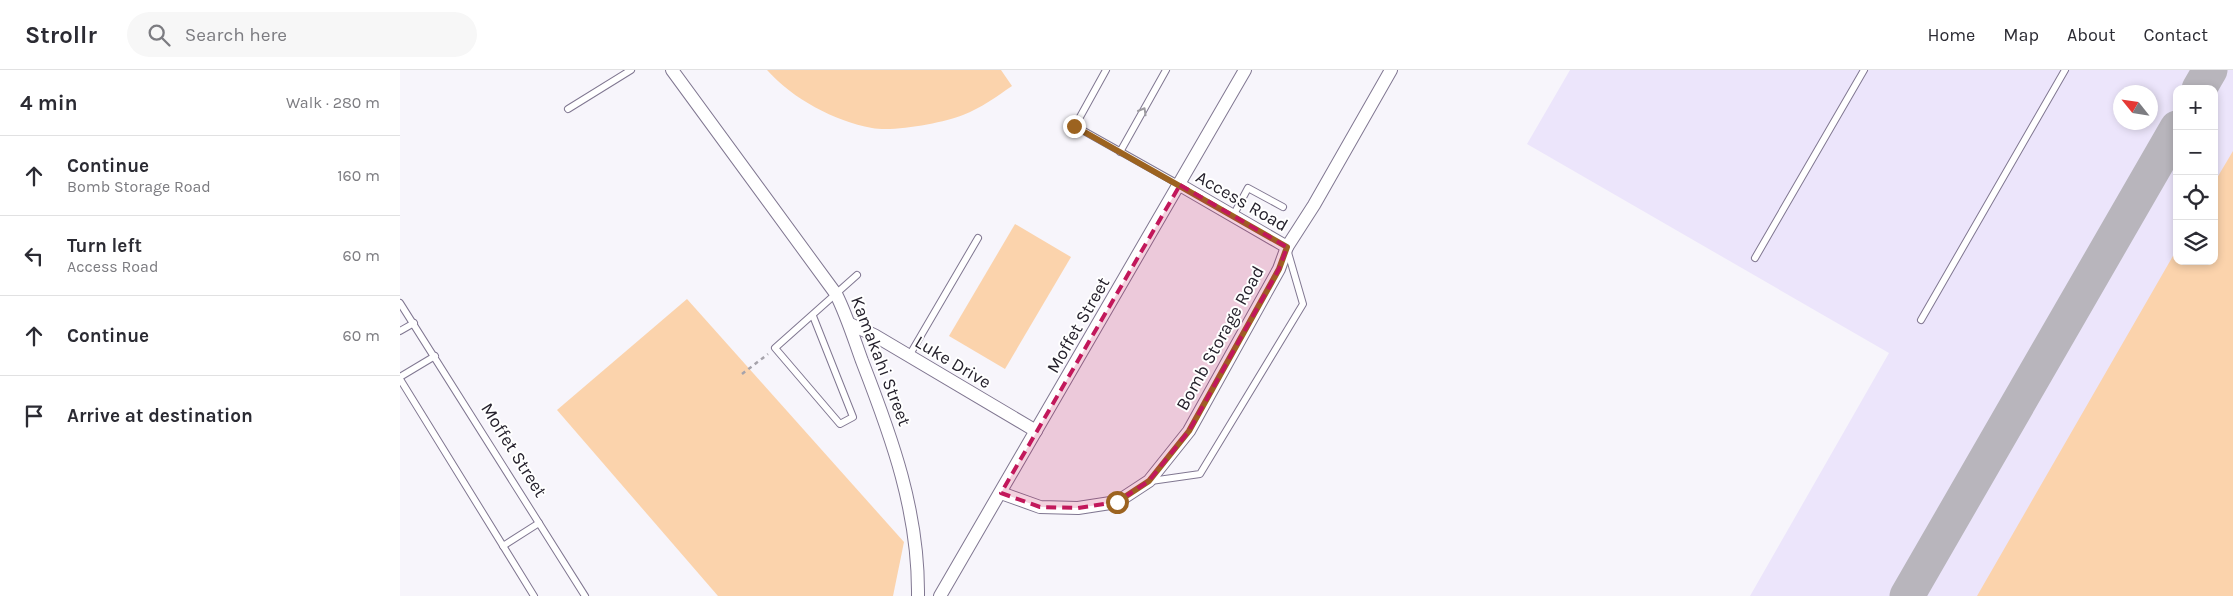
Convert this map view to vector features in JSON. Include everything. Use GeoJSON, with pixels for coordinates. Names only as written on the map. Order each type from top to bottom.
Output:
{"type":"FeatureCollection","features":[{"type":"Feature","properties":{"kind":"street","name":"Kamakahi Street"},"geometry":{"type":"LineString","coordinates":[[672,70],[836,294],[850,324],[861,359],[888,425],[905,482],[917,553],[918,596]]}},
{"type":"Feature","properties":{"kind":"street","name":"Moffet Street"},"geometry":{"type":"LineString","coordinates":[[940,596],[1245,70]]}},
{"type":"Feature","properties":{"kind":"street","name":"Bomb Storage Road"},"geometry":{"type":"LineString","coordinates":[[1001,493],[1040,507],[1078,508],[1117,502],[1149,481],[1189,431],[1279,269],[1287,247],[1314,205],[1391,70]]}},
{"type":"Feature","properties":{"kind":"street","name":"Access Road"},"geometry":{"type":"LineString","coordinates":[[1180,185],[1287,247]]}},
{"type":"Feature","properties":{"kind":"street","name":"Luke Drive"},"geometry":{"type":"LineString","coordinates":[[850,324],[909,356],[1036,432]]}},
{"type":"Feature","properties":{"kind":"lane"},"geometry":{"type":"LineString","coordinates":[[568,109],[631,70]]}},
{"type":"Feature","properties":{"kind":"lane"},"geometry":{"type":"LineString","coordinates":[[1106,70],[1074,126],[1180,185]]}},
{"type":"Feature","properties":{"kind":"lane"},"geometry":{"type":"LineString","coordinates":[[1120,152],[1166,70]]}},
{"type":"Feature","properties":{"kind":"lane"},"geometry":{"type":"LineString","coordinates":[[1755,258],[1864,70]]}},
{"type":"Feature","properties":{"kind":"lane"},"geometry":{"type":"LineString","coordinates":[[1921,320],[2065,70]]}},
{"type":"Feature","properties":{"kind":"lane"},"geometry":{"type":"LineString","coordinates":[[1233,216],[1248,188],[1283,207]]}},
{"type":"Feature","properties":{"kind":"lane"},"geometry":{"type":"LineString","coordinates":[[909,356],[978,238]]}},
{"type":"Feature","properties":{"kind":"lane"},"geometry":{"type":"LineString","coordinates":[[1149,481],[1200,474],[1303,304],[1287,247]]}},
{"type":"Feature","properties":{"kind":"lane"},"geometry":{"type":"LineString","coordinates":[[813,316],[853,417],[840,424],[775,348],[857,275]]}},
{"type":"Feature","properties":{"kind":"lane","name":"Moffet Street"},"geometry":{"type":"LineString","coordinates":[[400,303],[585,596]]}},
{"type":"Feature","properties":{"kind":"lane"},"geometry":{"type":"LineString","coordinates":[[400,331],[414,323]]}},
{"type":"Feature","properties":{"kind":"lane"},"geometry":{"type":"LineString","coordinates":[[435,356],[400,378],[534,596]]}},
{"type":"Feature","properties":{"kind":"lane"},"geometry":{"type":"LineString","coordinates":[[503,546],[539,523]]}},
{"type":"Feature","properties":{"kind":"path"},"geometry":{"type":"LineString","coordinates":[[742,374],[775,348]]}},
{"type":"Feature","properties":{"kind":"highlighted area"},"geometry":{"type":"Polygon","coordinates":[[[1180,185],[1287,247],[1279,269],[1189,431],[1149,481],[1117,502],[1078,508],[1040,507],[1001,493],[1180,185]]]}},
{"type":"Feature","properties":{"kind":"shaded area"},"geometry":{"type":"Polygon","coordinates":[[[767,70],[1001,70],[1012,86],[982,106],[954,118],[918,126],[881,129],[843,120],[815,107],[777,81],[767,70]]]}},
{"type":"Feature","properties":{"kind":"shaded area"},"geometry":{"type":"Polygon","coordinates":[[[1570,70],[2233,70],[2233,596],[1750,596],[1889,353],[1527,144],[1570,70]]]}},
{"type":"Feature","properties":{"kind":"shaded area"},"geometry":{"type":"Polygon","coordinates":[[[2233,151],[2233,596],[1977,596],[2173,256],[2173,265],[2218,265],[2218,176],[2233,151]]]}},
{"type":"Feature","properties":{"kind":"shaded area"},"geometry":{"type":"Polygon","coordinates":[[[1015,224],[1071,257],[1005,369],[949,336],[1015,224]]]}},
{"type":"Feature","properties":{"kind":"shaded area"},"geometry":{"type":"Polygon","coordinates":[[[687,299],[904,542],[893,596],[718,596],[557,410],[687,299]]]}},
{"type":"Feature","properties":{"kind":"taxiway"},"geometry":{"type":"LineString","coordinates":[[2201,85],[2210,70]]}},
{"type":"Feature","properties":{"kind":"taxiway"},"geometry":{"type":"LineString","coordinates":[[1907,596],[2176,130]]}},
{"type":"Feature","properties":{"kind":"route"},"geometry":{"type":"LineString","coordinates":[[1074,126],[1287,247],[1279,269],[1189,431],[1149,481],[1117,502]]}}]}
